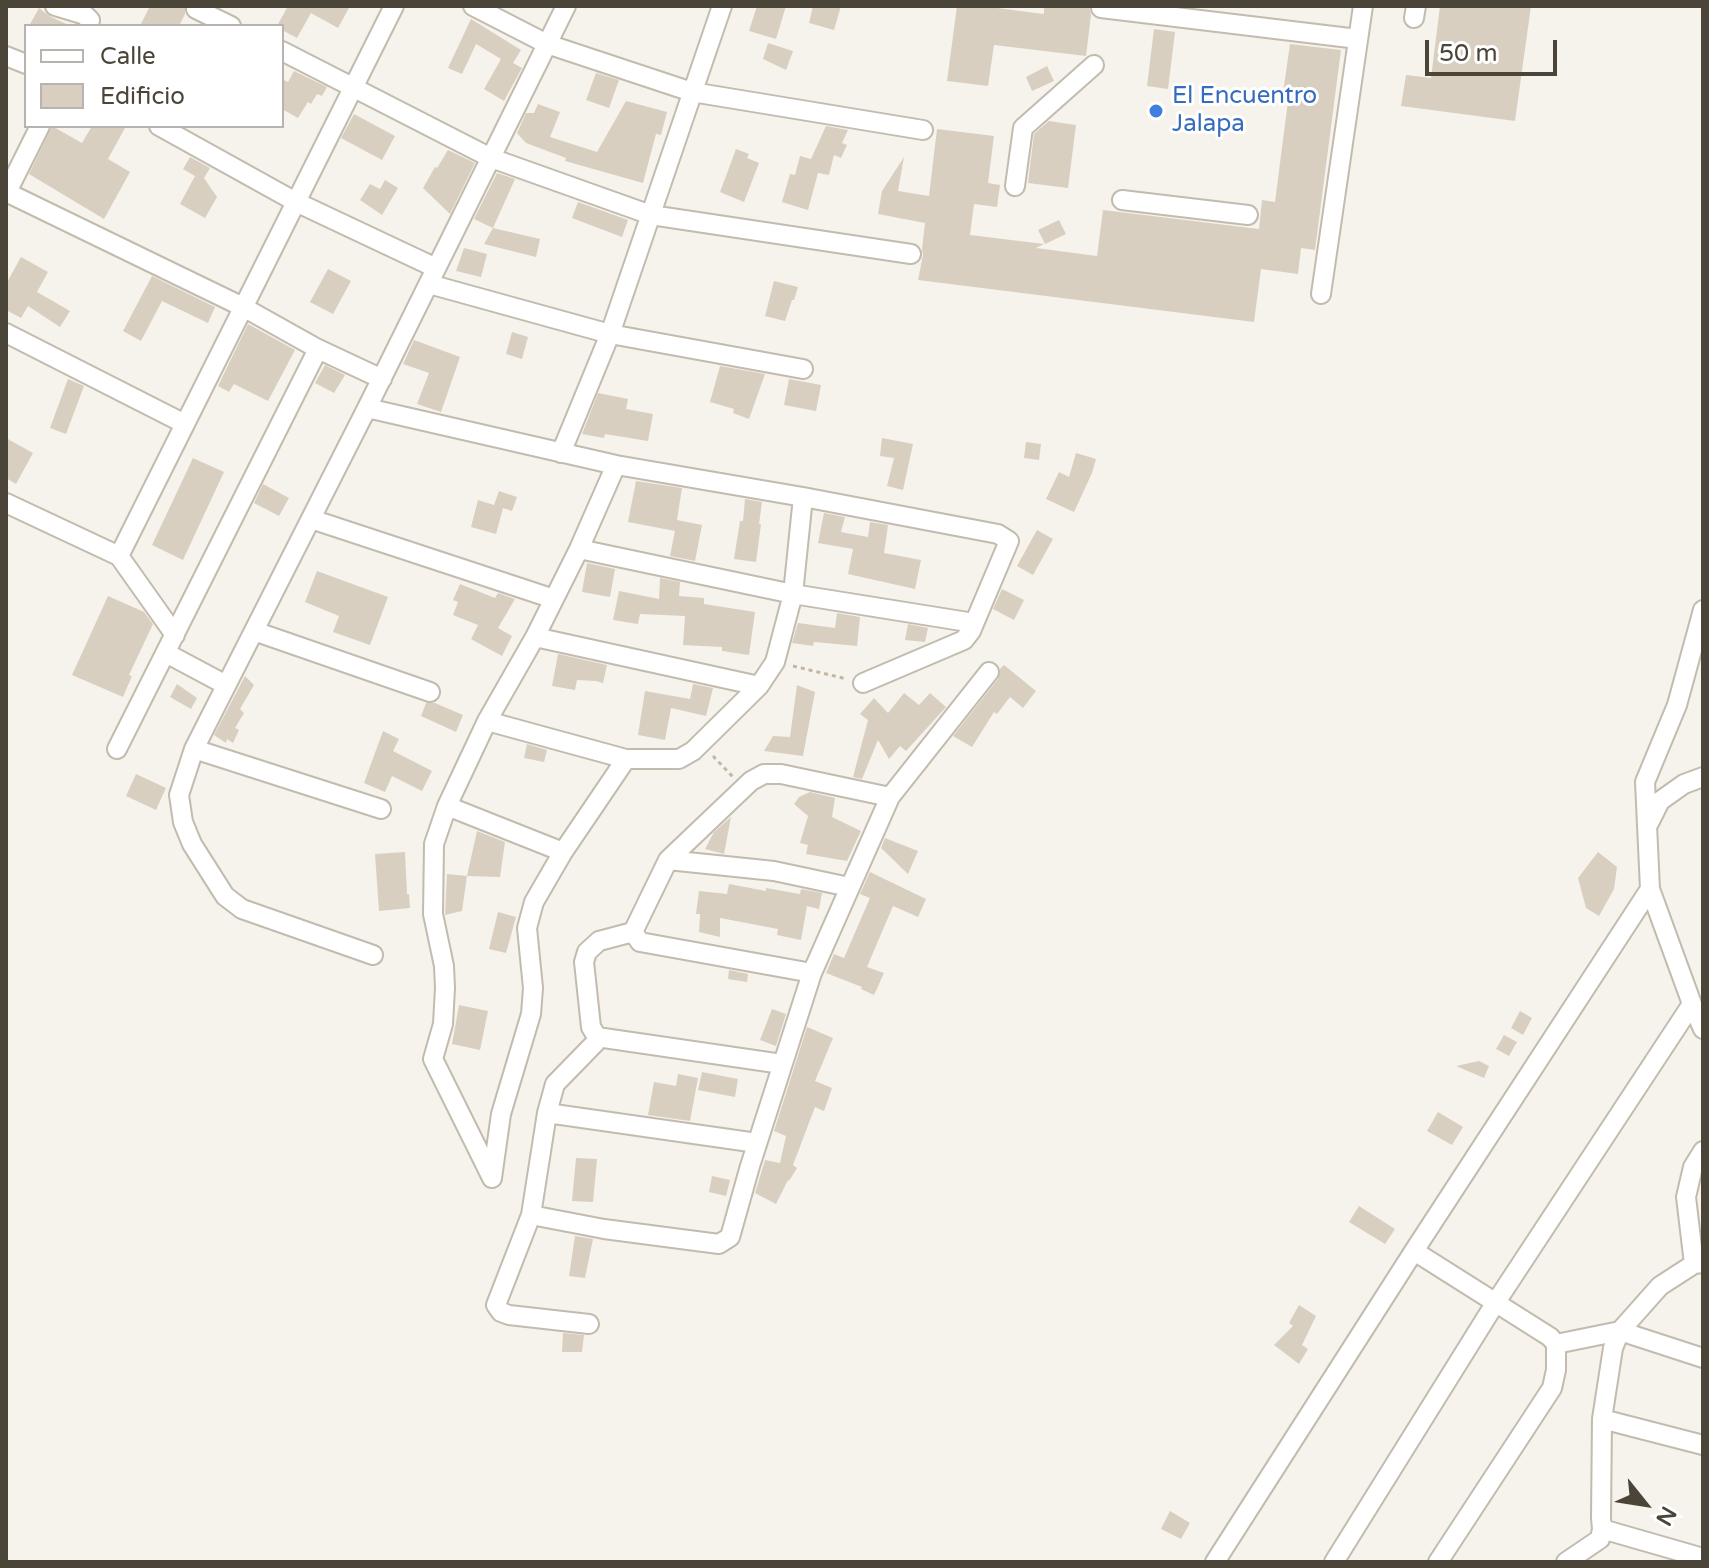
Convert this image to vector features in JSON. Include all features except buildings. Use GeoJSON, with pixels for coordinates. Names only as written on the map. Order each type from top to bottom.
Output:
{"type":"FeatureCollection","features":[{"type":"Feature","properties":{"kind":"street"},"geometry":{"type":"LineString","coordinates":[[55,6],[85,15],[89,24]]}},
{"type":"Feature","properties":{"kind":"street"},"geometry":{"type":"LineString","coordinates":[[119,556],[394,6]]}},
{"type":"Feature","properties":{"kind":"street"},"geometry":{"type":"LineString","coordinates":[[473,6],[547,44],[692,92],[923,130]]}},
{"type":"Feature","properties":{"kind":"street"},"geometry":{"type":"LineString","coordinates":[[373,955],[242,909],[225,896],[198,854],[183,822],[179,795],[194,749],[382,379],[566,6]]}},
{"type":"Feature","properties":{"kind":"street"},"geometry":{"type":"LineString","coordinates":[[561,453],[610,334],[722,6]]}},
{"type":"Feature","properties":{"kind":"street"},"geometry":{"type":"LineString","coordinates":[[1321,294],[1363,6]]}},
{"type":"Feature","properties":{"kind":"street"},"geometry":{"type":"LineString","coordinates":[[1101,8],[1234,15],[1358,39]]}},
{"type":"Feature","properties":{"kind":"street"},"geometry":{"type":"LineString","coordinates":[[196,9],[227,24]]}},
{"type":"Feature","properties":{"kind":"street"},"geometry":{"type":"LineString","coordinates":[[284,52],[491,158],[651,215],[911,254]]}},
{"type":"Feature","properties":{"kind":"street"},"geometry":{"type":"LineString","coordinates":[[1015,186],[1023,128],[1094,65]]}},
{"type":"Feature","properties":{"kind":"street"},"geometry":{"type":"LineString","coordinates":[[39,128],[6,192],[243,307],[318,349],[382,379]]}},
{"type":"Feature","properties":{"kind":"street"},"geometry":{"type":"LineString","coordinates":[[163,128],[432,276],[610,334],[803,369]]}},
{"type":"Feature","properties":{"kind":"street"},"geometry":{"type":"LineString","coordinates":[[1122,200],[1248,215]]}},
{"type":"Feature","properties":{"kind":"street"},"geometry":{"type":"LineString","coordinates":[[6,333],[185,424]]}},
{"type":"Feature","properties":{"kind":"street"},"geometry":{"type":"LineString","coordinates":[[117,749],[318,349]]}},
{"type":"Feature","properties":{"kind":"street"},"geometry":{"type":"LineString","coordinates":[[367,408],[616,465],[1004,536],[1009,541],[1007,547],[971,631],[964,640],[863,683]]}},
{"type":"Feature","properties":{"kind":"street"},"geometry":{"type":"LineString","coordinates":[[616,465],[535,637],[487,721],[447,806],[434,844],[433,914],[444,966],[445,988],[443,1024],[433,1059],[492,1178],[501,1114],[531,1014],[533,988],[527,928],[534,902],[563,852],[626,759]]}},
{"type":"Feature","properties":{"kind":"street"},"geometry":{"type":"LineString","coordinates":[[487,721],[626,759],[679,759],[693,751],[759,686],[775,662],[793,594],[803,497]]}},
{"type":"Feature","properties":{"kind":"street"},"geometry":{"type":"LineString","coordinates":[[6,503],[119,556],[175,635]]}},
{"type":"Feature","properties":{"kind":"street"},"geometry":{"type":"LineString","coordinates":[[311,519],[554,599]]}},
{"type":"Feature","properties":{"kind":"street"},"geometry":{"type":"LineString","coordinates":[[579,549],[793,594],[974,623]]}},
{"type":"Feature","properties":{"kind":"street"},"geometry":{"type":"LineString","coordinates":[[1703,610],[1677,705],[1645,782],[1650,889],[1703,1029]]}},
{"type":"Feature","properties":{"kind":"street"},"geometry":{"type":"LineString","coordinates":[[254,631],[430,692]]}},
{"type":"Feature","properties":{"kind":"street"},"geometry":{"type":"LineString","coordinates":[[535,637],[759,686]]}},
{"type":"Feature","properties":{"kind":"street"},"geometry":{"type":"LineString","coordinates":[[166,653],[226,685]]}},
{"type":"Feature","properties":{"kind":"street"},"geometry":{"type":"LineString","coordinates":[[531,1215],[604,1229],[719,1244],[730,1237],[812,973],[890,797],[989,672]]}},
{"type":"Feature","properties":{"kind":"street"},"geometry":{"type":"LineString","coordinates":[[194,749],[381,809]]}},
{"type":"Feature","properties":{"kind":"street"},"geometry":{"type":"LineString","coordinates":[[589,1324],[509,1315],[501,1312],[496,1305],[531,1215],[547,1113],[555,1084],[596,1042],[597,1037],[591,1027],[584,962],[587,952],[599,941],[633,932],[668,860],[744,788],[764,774],[781,774],[890,797]]}},
{"type":"Feature","properties":{"kind":"street"},"geometry":{"type":"LineString","coordinates":[[1648,826],[1660,801],[1684,784],[1703,777]]}},
{"type":"Feature","properties":{"kind":"street"},"geometry":{"type":"LineString","coordinates":[[447,806],[563,852]]}},
{"type":"Feature","properties":{"kind":"street"},"geometry":{"type":"LineString","coordinates":[[668,860],[774,871],[849,887]]}},
{"type":"Feature","properties":{"kind":"street"},"geometry":{"type":"LineString","coordinates":[[1215,1562],[1650,889]]}},
{"type":"Feature","properties":{"kind":"street"},"geometry":{"type":"LineString","coordinates":[[633,932],[640,942],[812,973]]}},
{"type":"Feature","properties":{"kind":"street"},"geometry":{"type":"LineString","coordinates":[[1334,1562],[1496,1302],[1692,1004]]}},
{"type":"Feature","properties":{"kind":"street"},"geometry":{"type":"LineString","coordinates":[[597,1037],[782,1064]]}},
{"type":"Feature","properties":{"kind":"street"},"geometry":{"type":"LineString","coordinates":[[547,1113],[757,1143]]}},
{"type":"Feature","properties":{"kind":"street"},"geometry":{"type":"LineString","coordinates":[[1566,1562],[1600,1539],[1602,1419],[1613,1348],[1620,1331],[1660,1286],[1699,1264],[1686,1197],[1693,1167],[1703,1151]]}},
{"type":"Feature","properties":{"kind":"street"},"geometry":{"type":"LineString","coordinates":[[1414,1251],[1560,1343],[1620,1331],[1703,1358]]}},
{"type":"Feature","properties":{"kind":"street"},"geometry":{"type":"LineString","coordinates":[[1438,1562],[1552,1388],[1560,1343]]}},
{"type":"Feature","properties":{"kind":"street"},"geometry":{"type":"LineString","coordinates":[[1602,1419],[1703,1445]]}},
{"type":"Feature","properties":{"kind":"street"},"geometry":{"type":"LineString","coordinates":[[1602,1529],[1703,1558]]}},
{"type":"Feature","properties":{"kind":"path"},"geometry":{"type":"LineString","coordinates":[[775,662],[863,683]]}},
{"type":"Feature","properties":{"kind":"path"},"geometry":{"type":"LineString","coordinates":[[701,743],[744,788]]}},
{"type":"Feature","properties":{"kind":"place","name":"El Encuentro Jalapa"},"geometry":{"type":"Point","coordinates":[1156,111]}}]}
